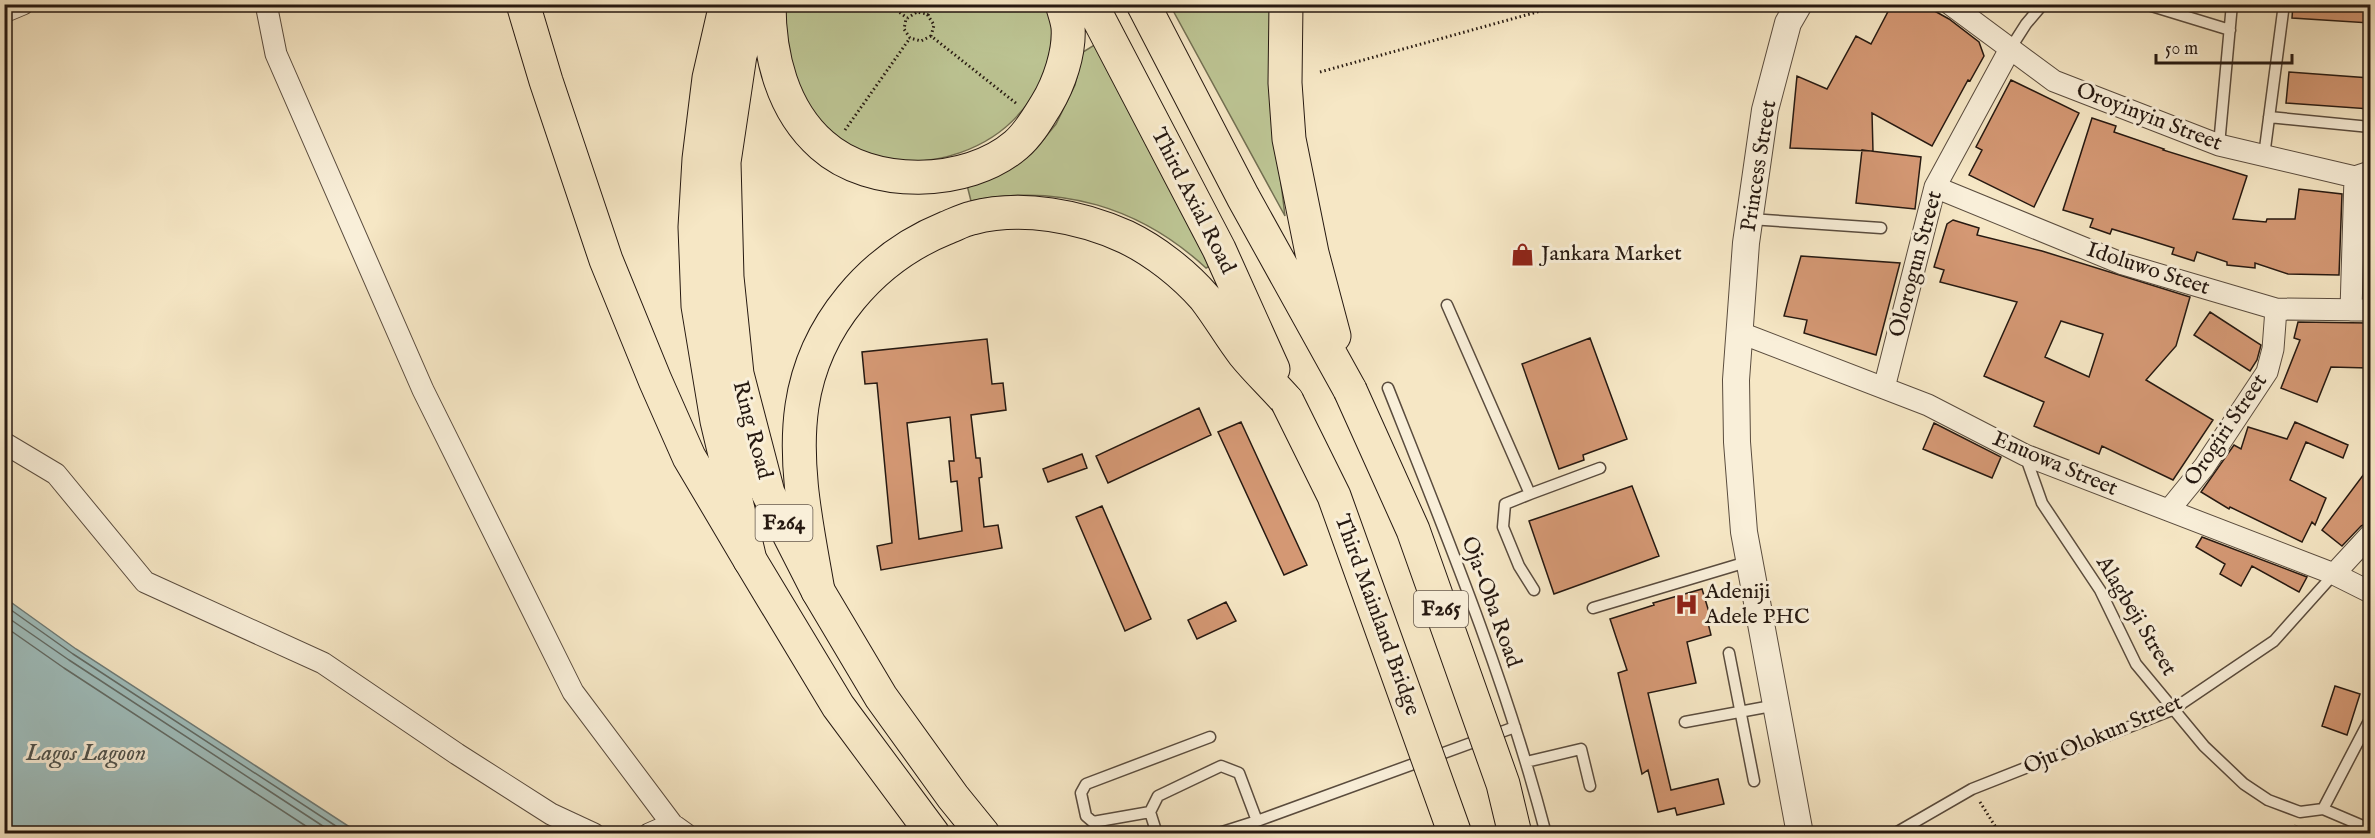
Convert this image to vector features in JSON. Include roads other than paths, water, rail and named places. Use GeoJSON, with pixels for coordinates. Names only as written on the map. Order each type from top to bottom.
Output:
{"type":"FeatureCollection","features":[{"type":"Feature","properties":{"kind":"main road","name":"F264"},"geometry":{"type":"LineString","coordinates":[[523,4],[549,93],[606,260],[689,457],[838,706],[933,834]]}},
{"type":"Feature","properties":{"kind":"main road","name":"Ring Road"},"geometry":{"type":"LineString","coordinates":[[726,4],[709,78],[711,161],[727,276],[737,374],[768,493],[818,591],[880,697],[983,834]]}},
{"type":"Feature","properties":{"kind":"main road","name":"Ring Road"},"geometry":{"type":"LineString","coordinates":[[711,161],[740,55],[758,4]]}},
{"type":"Feature","properties":{"kind":"main road"},"geometry":{"type":"LineString","coordinates":[[769,4],[774,64],[782,86],[799,118],[822,145],[843,159],[890,177],[937,177],[989,162],[1017,144],[1035,123],[1037,104],[1063,68],[1068,27],[1062,4]]}},
{"type":"Feature","properties":{"kind":"main road","name":"Third Axial Road"},"geometry":{"type":"LineString","coordinates":[[1090,4],[1219,249],[1287,401]]}},
{"type":"Feature","properties":{"kind":"main road","name":"Third Axial Road"},"geometry":{"type":"LineString","coordinates":[[1143,4],[1243,197],[1348,387]]}},
{"type":"Feature","properties":{"kind":"main road"},"geometry":{"type":"LineString","coordinates":[[1286,4],[1285,83],[1289,139],[1312,253],[1348,387]]}},
{"type":"Feature","properties":{"kind":"main road"},"geometry":{"type":"LineString","coordinates":[[711,161],[695,227],[698,306],[717,421],[750,560]]}},
{"type":"Feature","properties":{"kind":"main road"},"geometry":{"type":"LineString","coordinates":[[818,591],[808,532],[800,458],[802,406],[818,351],[849,299],[875,272],[901,250],[945,228],[972,218],[1010,213],[1044,213],[1094,225],[1127,238],[1166,261],[1204,298],[1245,354],[1287,401]]}},
{"type":"Feature","properties":{"kind":"main road","name":"F265"},"geometry":{"type":"LineString","coordinates":[[1348,387],[1413,530],[1503,784],[1515,834]]}},
{"type":"Feature","properties":{"kind":"main road","name":"Third Mainland Bridge"},"geometry":{"type":"LineString","coordinates":[[1287,401],[1334,496],[1455,834]]}},
{"type":"Feature","properties":{"kind":"street"},"geometry":{"type":"LineString","coordinates":[[4,12],[23,4]]}},
{"type":"Feature","properties":{"kind":"street"},"geometry":{"type":"LineString","coordinates":[[266,4],[276,54],[423,390],[573,692],[679,829],[649,834]]}},
{"type":"Feature","properties":{"kind":"street","name":"Princess Street"},"geometry":{"type":"LineString","coordinates":[[1799,4],[1788,23],[1765,110],[1750,219],[1736,380],[1737,442],[1744,532],[1778,705],[1800,834]]}},
{"type":"Feature","properties":{"kind":"street","name":"Oroyinyin Street"},"geometry":{"type":"LineString","coordinates":[[1950,4],[2054,81],[2219,145],[2363,175]]}},
{"type":"Feature","properties":{"kind":"street","name":"Olorogun Street"},"geometry":{"type":"LineString","coordinates":[[1884,388],[1935,187],[2010,49]]}},
{"type":"Feature","properties":{"kind":"street"},"geometry":{"type":"LineString","coordinates":[[2361,310],[2363,175]]}},
{"type":"Feature","properties":{"kind":"street","name":"Idoluwo Steet"},"geometry":{"type":"LineString","coordinates":[[1935,187],[2123,264],[2276,309],[2361,310]]}},
{"type":"Feature","properties":{"kind":"street","name":"Orogiri Street"},"geometry":{"type":"LineString","coordinates":[[2169,510],[2204,467],[2267,372],[2276,309]]}},
{"type":"Feature","properties":{"kind":"street","name":"Enuowa Street"},"geometry":{"type":"LineString","coordinates":[[1741,333],[1928,405],[2025,455],[2334,574],[2370,592]]}},
{"type":"Feature","properties":{"kind":"street"},"geometry":{"type":"LineString","coordinates":[[4,443],[56,474],[145,582],[322,663],[542,808],[594,834]]}},
{"type":"Feature","properties":{"kind":"street","name":"Oju Olokun Street"},"geometry":{"type":"LineString","coordinates":[[2334,574],[2370,535]]}},
{"type":"Feature","properties":{"kind":"lane"},"geometry":{"type":"LineString","coordinates":[[2010,49],[2025,24],[2043,4]]}},
{"type":"Feature","properties":{"kind":"lane"},"geometry":{"type":"LineString","coordinates":[[2145,4],[2230,30]]}},
{"type":"Feature","properties":{"kind":"lane"},"geometry":{"type":"LineString","coordinates":[[2219,145],[2232,4]]}},
{"type":"Feature","properties":{"kind":"lane"},"geometry":{"type":"LineString","coordinates":[[2264,156],[2284,4]]}},
{"type":"Feature","properties":{"kind":"lane"},"geometry":{"type":"LineString","coordinates":[[2268,117],[2370,127]]}},
{"type":"Feature","properties":{"kind":"lane"},"geometry":{"type":"LineString","coordinates":[[1750,219],[1881,228]]}},
{"type":"Feature","properties":{"kind":"lane"},"geometry":{"type":"LineString","coordinates":[[1447,305],[1530,494]]}},
{"type":"Feature","properties":{"kind":"lane","name":"Oja-Oba Road"},"geometry":{"type":"LineString","coordinates":[[1388,388],[1469,590],[1515,727],[1546,834]]}},
{"type":"Feature","properties":{"kind":"lane","name":"Alagbeji Street"},"geometry":{"type":"LineString","coordinates":[[2025,455],[2042,503],[2100,590],[2136,664],[2204,746],[2236,776],[2268,800],[2300,812],[2323,809],[2370,829]]}},
{"type":"Feature","properties":{"kind":"lane"},"geometry":{"type":"LineString","coordinates":[[1534,590],[1519,566],[1503,526],[1505,504],[1600,468]]}},
{"type":"Feature","properties":{"kind":"lane"},"geometry":{"type":"LineString","coordinates":[[1593,608],[1750,561]]}},
{"type":"Feature","properties":{"kind":"lane","name":"Oju Olokun Street"},"geometry":{"type":"LineString","coordinates":[[1894,834],[1972,789],[2172,710],[2274,642],[2334,574]]}},
{"type":"Feature","properties":{"kind":"lane"},"geometry":{"type":"LineString","coordinates":[[1729,653],[1754,781]]}},
{"type":"Feature","properties":{"kind":"lane"},"geometry":{"type":"LineString","coordinates":[[1685,722],[1778,705]]}},
{"type":"Feature","properties":{"kind":"lane"},"geometry":{"type":"LineString","coordinates":[[2323,809],[2370,719]]}},
{"type":"Feature","properties":{"kind":"lane"},"geometry":{"type":"LineString","coordinates":[[1216,834],[1515,727]]}},
{"type":"Feature","properties":{"kind":"lane"},"geometry":{"type":"LineString","coordinates":[[1150,812],[1093,822],[1086,816],[1081,793],[1086,784],[1210,737]]}},
{"type":"Feature","properties":{"kind":"lane"},"geometry":{"type":"LineString","coordinates":[[1526,762],[1581,749],[1590,786]]}},
{"type":"Feature","properties":{"kind":"lane"},"geometry":{"type":"LineString","coordinates":[[1157,834],[1150,812],[1158,796],[1221,766],[1239,773],[1257,821]]}},
{"type":"Feature","properties":{"kind":"water","name":"Lagos Lagoon"},"geometry":{"type":"Polygon","coordinates":[[[5,598],[76,649],[359,833],[5,833],[5,598]]]}},
{"type":"Feature","properties":{"kind":"place","name":"Jankara Market"},"geometry":{"type":"Point","coordinates":[1523,254]}},
{"type":"Feature","properties":{"kind":"place","name":"Adeniji Adele PHC"},"geometry":{"type":"Point","coordinates":[1687,605]}}]}
